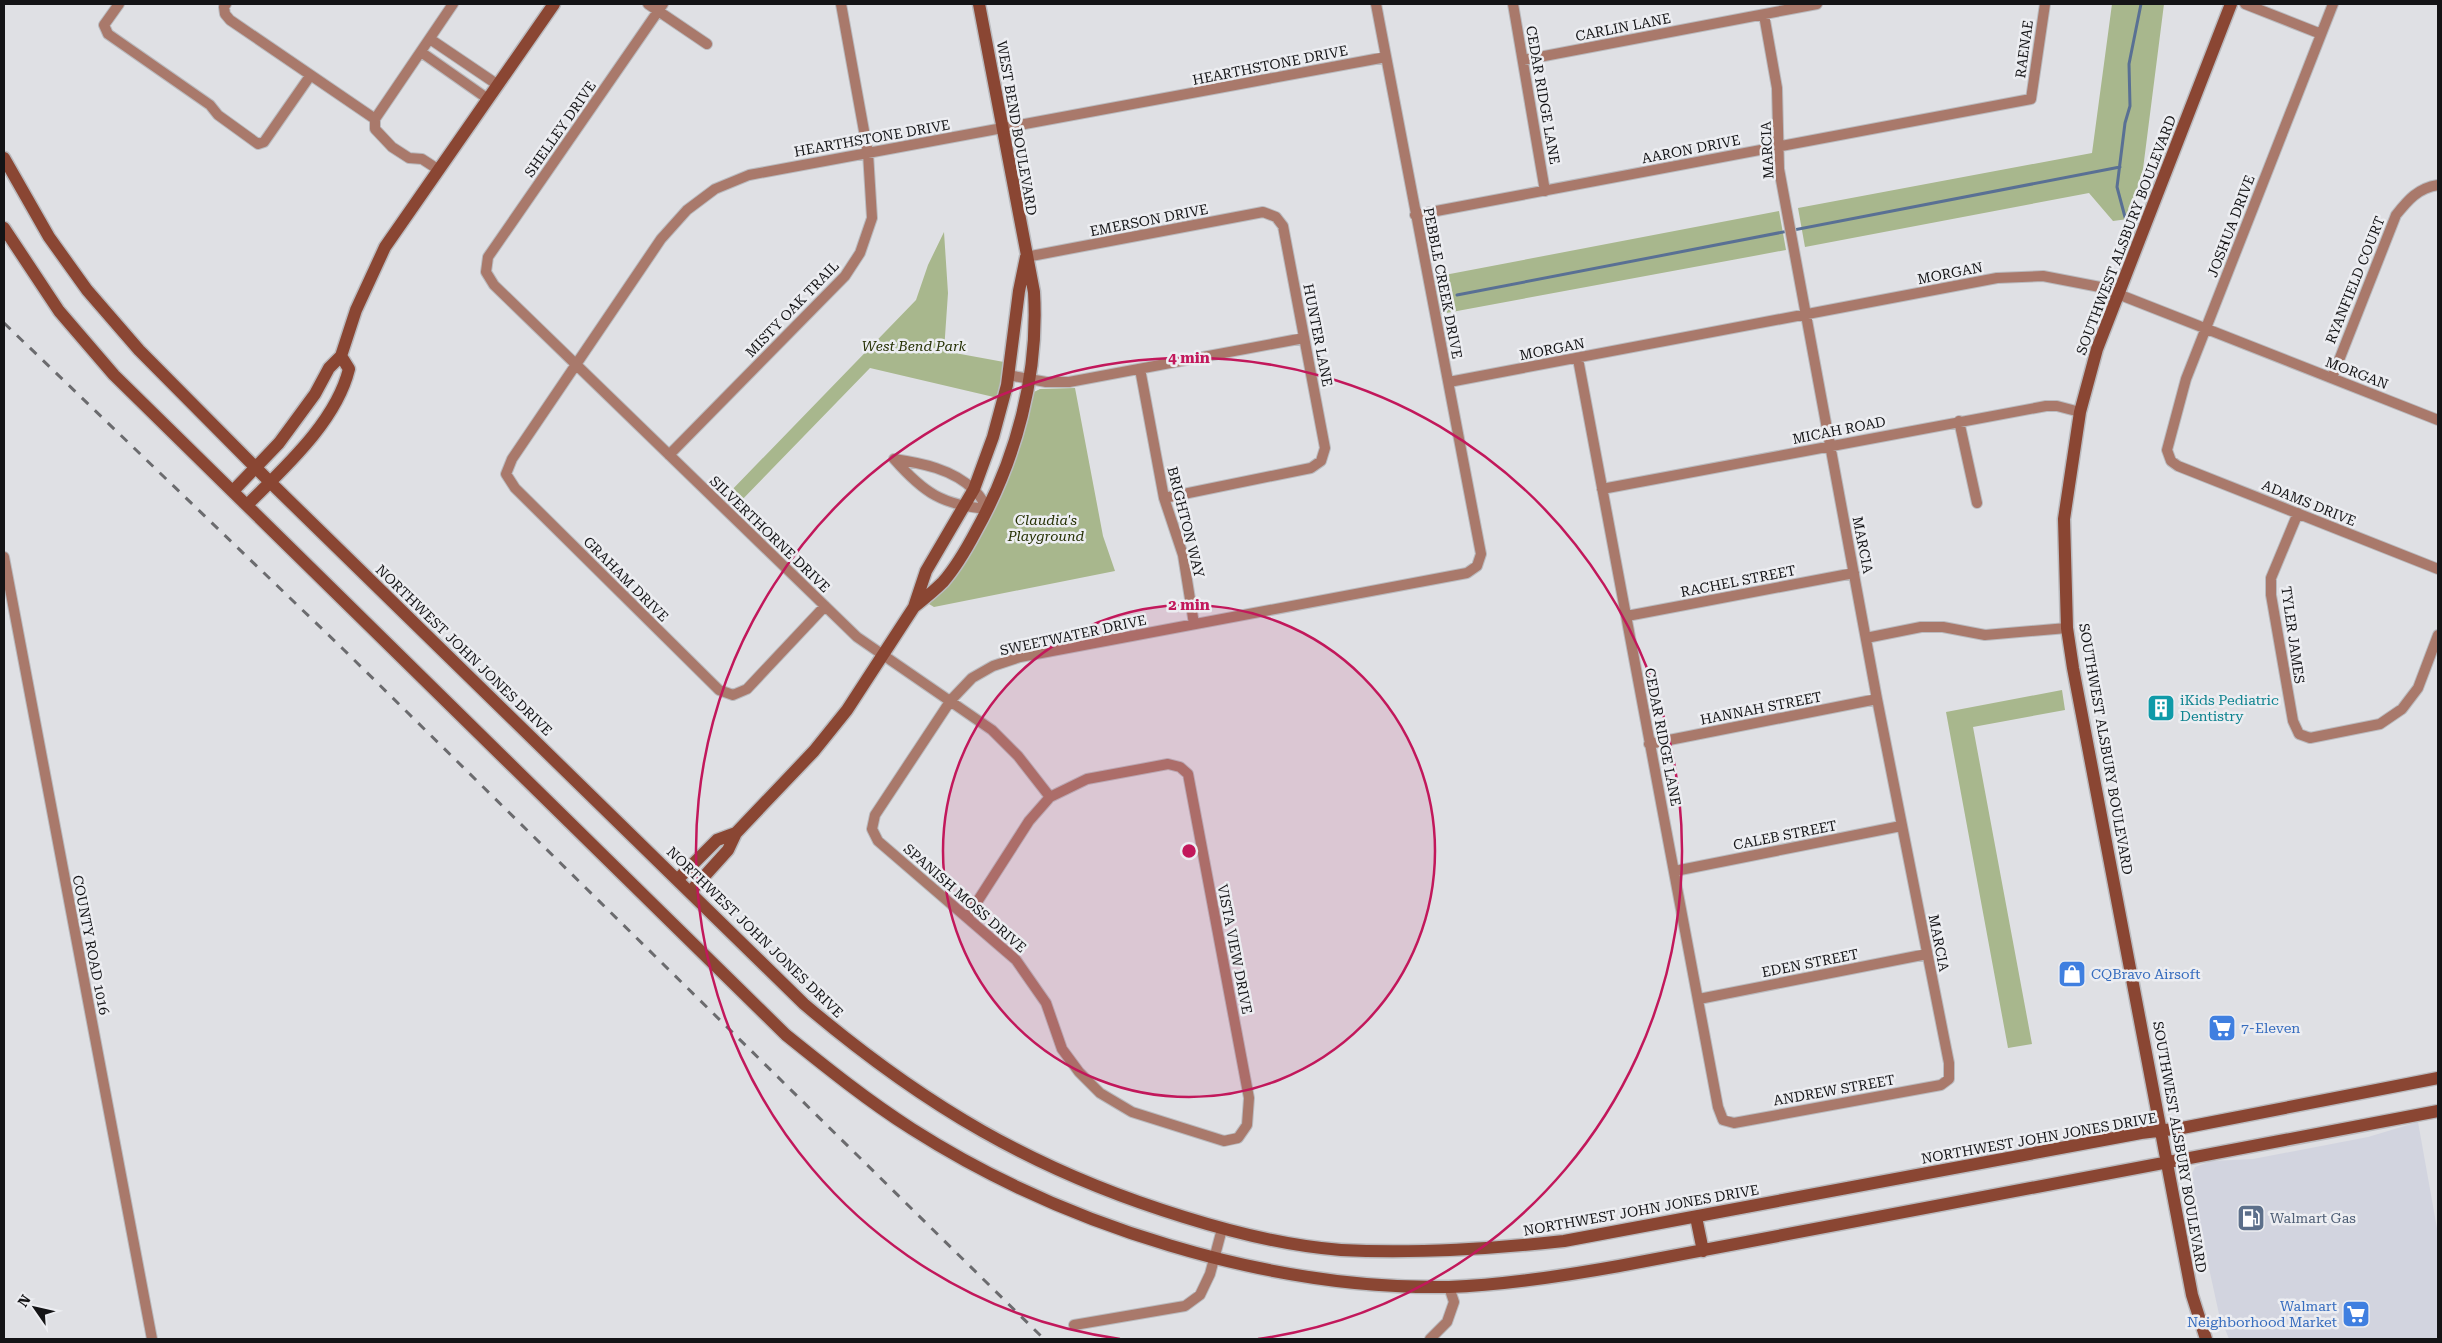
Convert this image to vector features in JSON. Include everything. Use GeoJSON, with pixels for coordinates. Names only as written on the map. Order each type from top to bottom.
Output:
{"type":"FeatureCollection","features":[{"type":"Feature","properties":{"kind":"main road"},"geometry":{"type":"LineString","coordinates":[[233,491],[279,443],[315,394],[329,368],[341,356],[356,310],[385,247],[554,4]]}},
{"type":"Feature","properties":{"kind":"main road","name":"WEST BEND BOULEVARD"},"geometry":{"type":"LineString","coordinates":[[914,607],[943,581],[966,549],[988,509],[1015,443],[1029,379],[1035,309],[1034,292],[979,4]]}},
{"type":"Feature","properties":{"kind":"main road","name":"SOUTHWEST ALSBURY BOULEVARD"},"geometry":{"type":"LineString","coordinates":[[2206,1339],[2192,1295],[2082,715],[2067,628],[2064,519],[2080,412],[2097,349],[2231,4]]}},
{"type":"Feature","properties":{"kind":"main road","name":"NORTHWEST JOHN JONES DRIVE"},"geometry":{"type":"LineString","coordinates":[[4,161],[48,237],[87,290],[139,350],[270,482],[691,891],[804,1004],[858,1050],[928,1100],[988,1136],[1050,1167],[1130,1200],[1222,1228],[1277,1241],[1341,1250],[1434,1251],[1494,1248],[1564,1241],[2141,1133],[2162,1131],[2438,1078]]}},
{"type":"Feature","properties":{"kind":"main road"},"geometry":{"type":"LineString","coordinates":[[4,228],[60,311],[114,375],[786,1035],[840,1079],[912,1129],[976,1166],[1035,1195],[1119,1229],[1272,1272],[1336,1281],[1449,1287],[1550,1278],[2168,1164],[2438,1111]]}},
{"type":"Feature","properties":{"kind":"main road","name":"WEST BEND BOULEVARD"},"geometry":{"type":"LineString","coordinates":[[691,891],[728,850],[736,833],[820,744],[847,710],[914,607],[926,571],[974,489],[993,437],[1008,375],[1019,290],[1026,257]]}},
{"type":"Feature","properties":{"kind":"main road"},"geometry":{"type":"LineString","coordinates":[[247,505],[310,438],[338,398],[349,369],[341,356]]}},
{"type":"Feature","properties":{"kind":"main road","name":"WEST BEND BOULEVARD"},"geometry":{"type":"LineString","coordinates":[[678,879],[717,840],[736,833]]}},
{"type":"Feature","properties":{"kind":"main road"},"geometry":{"type":"LineString","coordinates":[[1696,1217],[1703,1251]]}},
{"type":"Feature","properties":{"kind":"street"},"geometry":{"type":"LineString","coordinates":[[118,4],[104,25],[108,34],[210,105],[218,115],[258,144],[264,142],[310,76]]}},
{"type":"Feature","properties":{"kind":"street"},"geometry":{"type":"LineString","coordinates":[[226,4],[224,14],[230,20],[375,119]]}},
{"type":"Feature","properties":{"kind":"street"},"geometry":{"type":"LineString","coordinates":[[438,170],[422,159],[409,158],[392,147],[374,129],[375,119],[454,4]]}},
{"type":"Feature","properties":{"kind":"street"},"geometry":{"type":"LineString","coordinates":[[648,4],[660,7],[708,44]]}},
{"type":"Feature","properties":{"kind":"street","name":"MISTY OAK TRAIL"},"geometry":{"type":"LineString","coordinates":[[669,455],[845,276],[860,253],[872,218],[868,153],[841,4]]}},
{"type":"Feature","properties":{"kind":"street","name":"PEBBLE CREEK DRIVE"},"geometry":{"type":"LineString","coordinates":[[1376,4],[1481,554],[1477,566]]}},
{"type":"Feature","properties":{"kind":"street","name":"CEDAR RIDGE LANE"},"geometry":{"type":"LineString","coordinates":[[1513,4],[1545,191]]}},
{"type":"Feature","properties":{"kind":"street","name":"CARLIN LANE"},"geometry":{"type":"LineString","coordinates":[[1523,60],[1816,4]]}},
{"type":"Feature","properties":{"kind":"street","name":"RAENAE"},"geometry":{"type":"LineString","coordinates":[[2031,99],[2045,4]]}},
{"type":"Feature","properties":{"kind":"street"},"geometry":{"type":"LineString","coordinates":[[2245,4],[2321,34]]}},
{"type":"Feature","properties":{"kind":"street","name":"JOSHUA DRIVE"},"geometry":{"type":"LineString","coordinates":[[2171,460],[2167,450],[2186,379],[2333,4]]}},
{"type":"Feature","properties":{"kind":"street","name":"SHELLEY DRIVE"},"geometry":{"type":"LineString","coordinates":[[486,272],[488,258],[660,7]]}},
{"type":"Feature","properties":{"kind":"street","name":"MARCIA"},"geometry":{"type":"LineString","coordinates":[[1764,15],[1776,88],[1780,169],[1901,826],[1949,1063],[1949,1079]]}},
{"type":"Feature","properties":{"kind":"street"},"geometry":{"type":"LineString","coordinates":[[430,39],[498,85]]}},
{"type":"Feature","properties":{"kind":"street"},"geometry":{"type":"LineString","coordinates":[[421,52],[488,99]]}},
{"type":"Feature","properties":{"kind":"street","name":"HEARTHSTONE DRIVE"},"geometry":{"type":"LineString","coordinates":[[506,474],[512,459],[660,239],[687,210],[715,189],[749,174],[1386,58]]}},
{"type":"Feature","properties":{"kind":"street","name":"AARON DRIVE"},"geometry":{"type":"LineString","coordinates":[[1415,216],[2031,99]]}},
{"type":"Feature","properties":{"kind":"street","name":"RYANFIELD COURT"},"geometry":{"type":"LineString","coordinates":[[2332,378],[2396,215],[2412,196],[2430,186],[2438,185]]}},
{"type":"Feature","properties":{"kind":"street","name":"EMERSON DRIVE"},"geometry":{"type":"LineString","coordinates":[[1026,257],[1263,212],[1276,217]]}},
{"type":"Feature","properties":{"kind":"street","name":"HUNTER LANE"},"geometry":{"type":"LineString","coordinates":[[1164,498],[1311,468],[1321,461],[1324,448],[1284,226],[1276,217]]}},
{"type":"Feature","properties":{"kind":"street","name":"SILVERTHORNE DRIVE"},"geometry":{"type":"LineString","coordinates":[[486,272],[494,285],[576,366],[857,637],[992,730],[1018,756],[1050,797]]}},
{"type":"Feature","properties":{"kind":"street","name":"MORGAN"},"geometry":{"type":"LineString","coordinates":[[1448,382],[1997,278],[2043,276],[2076,281],[2117,294],[2438,420]]}},
{"type":"Feature","properties":{"kind":"street"},"geometry":{"type":"LineString","coordinates":[[1008,375],[1029,379],[1069,382],[1304,338]]}},
{"type":"Feature","properties":{"kind":"street","name":"CEDAR RIDGE LANE"},"geometry":{"type":"LineString","coordinates":[[1578,358],[1718,1107],[1724,1120]]}},
{"type":"Feature","properties":{"kind":"street","name":"BRIGHTON WAY"},"geometry":{"type":"LineString","coordinates":[[1140,369],[1164,498],[1183,555],[1194,624]]}},
{"type":"Feature","properties":{"kind":"street","name":"MICAH ROAD"},"geometry":{"type":"LineString","coordinates":[[1602,489],[2046,406],[2057,406],[2080,412]]}},
{"type":"Feature","properties":{"kind":"street"},"geometry":{"type":"LineString","coordinates":[[1959,421],[1977,503]]}},
{"type":"Feature","properties":{"kind":"street"},"geometry":{"type":"LineString","coordinates":[[894,459],[928,464],[974,489],[988,509],[964,507],[948,502],[917,485],[894,459]]}},
{"type":"Feature","properties":{"kind":"street","name":"ADAMS DRIVE"},"geometry":{"type":"LineString","coordinates":[[2171,460],[2178,466],[2438,569]]}},
{"type":"Feature","properties":{"kind":"street","name":"GRAHAM DRIVE"},"geometry":{"type":"LineString","coordinates":[[506,474],[515,488],[719,690],[733,695],[747,689],[825,606]]}},
{"type":"Feature","properties":{"kind":"street","name":"TYLER JAMES"},"geometry":{"type":"LineString","coordinates":[[2298,513],[2271,578],[2271,595],[2293,721],[2299,734],[2310,738],[2380,724],[2402,709],[2418,688],[2438,635]]}},
{"type":"Feature","properties":{"kind":"street","name":"COUNTY ROAD 1016"},"geometry":{"type":"LineString","coordinates":[[4,557],[152,1339]]}},
{"type":"Feature","properties":{"kind":"street","name":"SWEETWATER DRIVE"},"geometry":{"type":"LineString","coordinates":[[872,829],[875,815],[951,700],[972,678],[994,666],[1020,657],[1467,572],[1477,566]]}},
{"type":"Feature","properties":{"kind":"street","name":"RACHEL STREET"},"geometry":{"type":"LineString","coordinates":[[1627,616],[1854,573]]}},
{"type":"Feature","properties":{"kind":"street"},"geometry":{"type":"LineString","coordinates":[[1866,638],[1921,627],[1943,627],[1985,635],[2067,628]]}},
{"type":"Feature","properties":{"kind":"street","name":"HANNAH STREET"},"geometry":{"type":"LineString","coordinates":[[1649,744],[1877,699]]}},
{"type":"Feature","properties":{"kind":"street","name":"VISTA VIEW DRIVE"},"geometry":{"type":"LineString","coordinates":[[1050,797],[1087,779],[1168,764],[1180,767],[1188,774],[1249,1098],[1247,1125],[1238,1138]]}},
{"type":"Feature","properties":{"kind":"street"},"geometry":{"type":"LineString","coordinates":[[968,916],[1029,821],[1050,797]]}},
{"type":"Feature","properties":{"kind":"street","name":"CALEB STREET"},"geometry":{"type":"LineString","coordinates":[[1675,871],[1901,826]]}},
{"type":"Feature","properties":{"kind":"street","name":"SPANISH MOSS DRIVE"},"geometry":{"type":"LineString","coordinates":[[872,829],[878,840],[968,916],[1016,960],[1046,1003],[1062,1049],[1079,1072],[1100,1093],[1141,1115],[1224,1141],[1238,1138]]}},
{"type":"Feature","properties":{"kind":"street","name":"EDEN STREET"},"geometry":{"type":"LineString","coordinates":[[1698,999],[1927,954]]}},
{"type":"Feature","properties":{"kind":"street","name":"ANDREW STREET"},"geometry":{"type":"LineString","coordinates":[[1724,1120],[1743,1121],[1941,1085],[1949,1079]]}},
{"type":"Feature","properties":{"kind":"street"},"geometry":{"type":"LineString","coordinates":[[1074,1326],[1185,1306],[1200,1295],[1210,1274],[1222,1228]]}},
{"type":"Feature","properties":{"kind":"street"},"geometry":{"type":"LineString","coordinates":[[1430,1339],[1447,1322],[1454,1302],[1449,1287]]}},
{"type":"Feature","properties":{"kind":"shaded area"},"geometry":{"type":"Polygon","coordinates":[[[2418,1122],[2438,1234],[2438,1339],[2229,1339],[2219,1314],[2210,1273],[2191,1176],[2195,1167],[2211,1161],[2253,1159],[2368,1137],[2418,1122]]]}},
{"type":"Feature","properties":{"kind":"green space"},"geometry":{"type":"Polygon","coordinates":[[[2112,4],[2164,4],[2143,169],[2128,219],[2113,221],[2089,193],[1805,247],[1798,208],[2092,153],[2112,4]]]}},
{"type":"Feature","properties":{"kind":"green space"},"geometry":{"type":"Polygon","coordinates":[[[1779,211],[1786,250],[1441,314],[1434,277],[1779,211]]]}},
{"type":"Feature","properties":{"kind":"green space","name":"West Bend Park"},"geometry":{"type":"Polygon","coordinates":[[[944,232],[948,293],[944,351],[1004,362],[998,398],[870,368],[737,505],[727,495],[916,300],[928,265],[944,232]]]}},
{"type":"Feature","properties":{"kind":"green space","name":"Claudia's Playground"},"geometry":{"type":"Polygon","coordinates":[[[1075,388],[1103,536],[1115,571],[934,607],[929,604],[952,578],[1034,392],[1040,389],[1075,388]]]}},
{"type":"Feature","properties":{"kind":"green space"},"geometry":{"type":"Polygon","coordinates":[[[2062,690],[2065,710],[1973,727],[2032,1044],[2008,1048],[1946,712],[2062,690]]]}},
{"type":"Feature","properties":{"kind":"waterway"},"geometry":{"type":"LineString","coordinates":[[2125,217],[2117,187],[2125,123],[2130,106],[2129,64],[2141,4]]}},
{"type":"Feature","properties":{"kind":"waterway"},"geometry":{"type":"LineString","coordinates":[[1457,295],[2120,167]]}},
{"type":"Feature","properties":{"kind":"railway"},"geometry":{"type":"LineString","coordinates":[[4,323],[343,649],[1044,1339]]}},
{"type":"Feature","properties":{"kind":"place","name":"iKids Pediatric Dentistry"},"geometry":{"type":"Point","coordinates":[2161,708]}},
{"type":"Feature","properties":{"kind":"place","name":"CQBravo Airsoft"},"geometry":{"type":"Point","coordinates":[2072,974]}},
{"type":"Feature","properties":{"kind":"place","name":"7-Eleven"},"geometry":{"type":"Point","coordinates":[2222,1028]}},
{"type":"Feature","properties":{"kind":"place","name":"Walmart Gas"},"geometry":{"type":"Point","coordinates":[2251,1218]}},
{"type":"Feature","properties":{"kind":"place","name":"Walmart Neighborhood Market"},"geometry":{"type":"Point","coordinates":[2356,1314]}}]}
